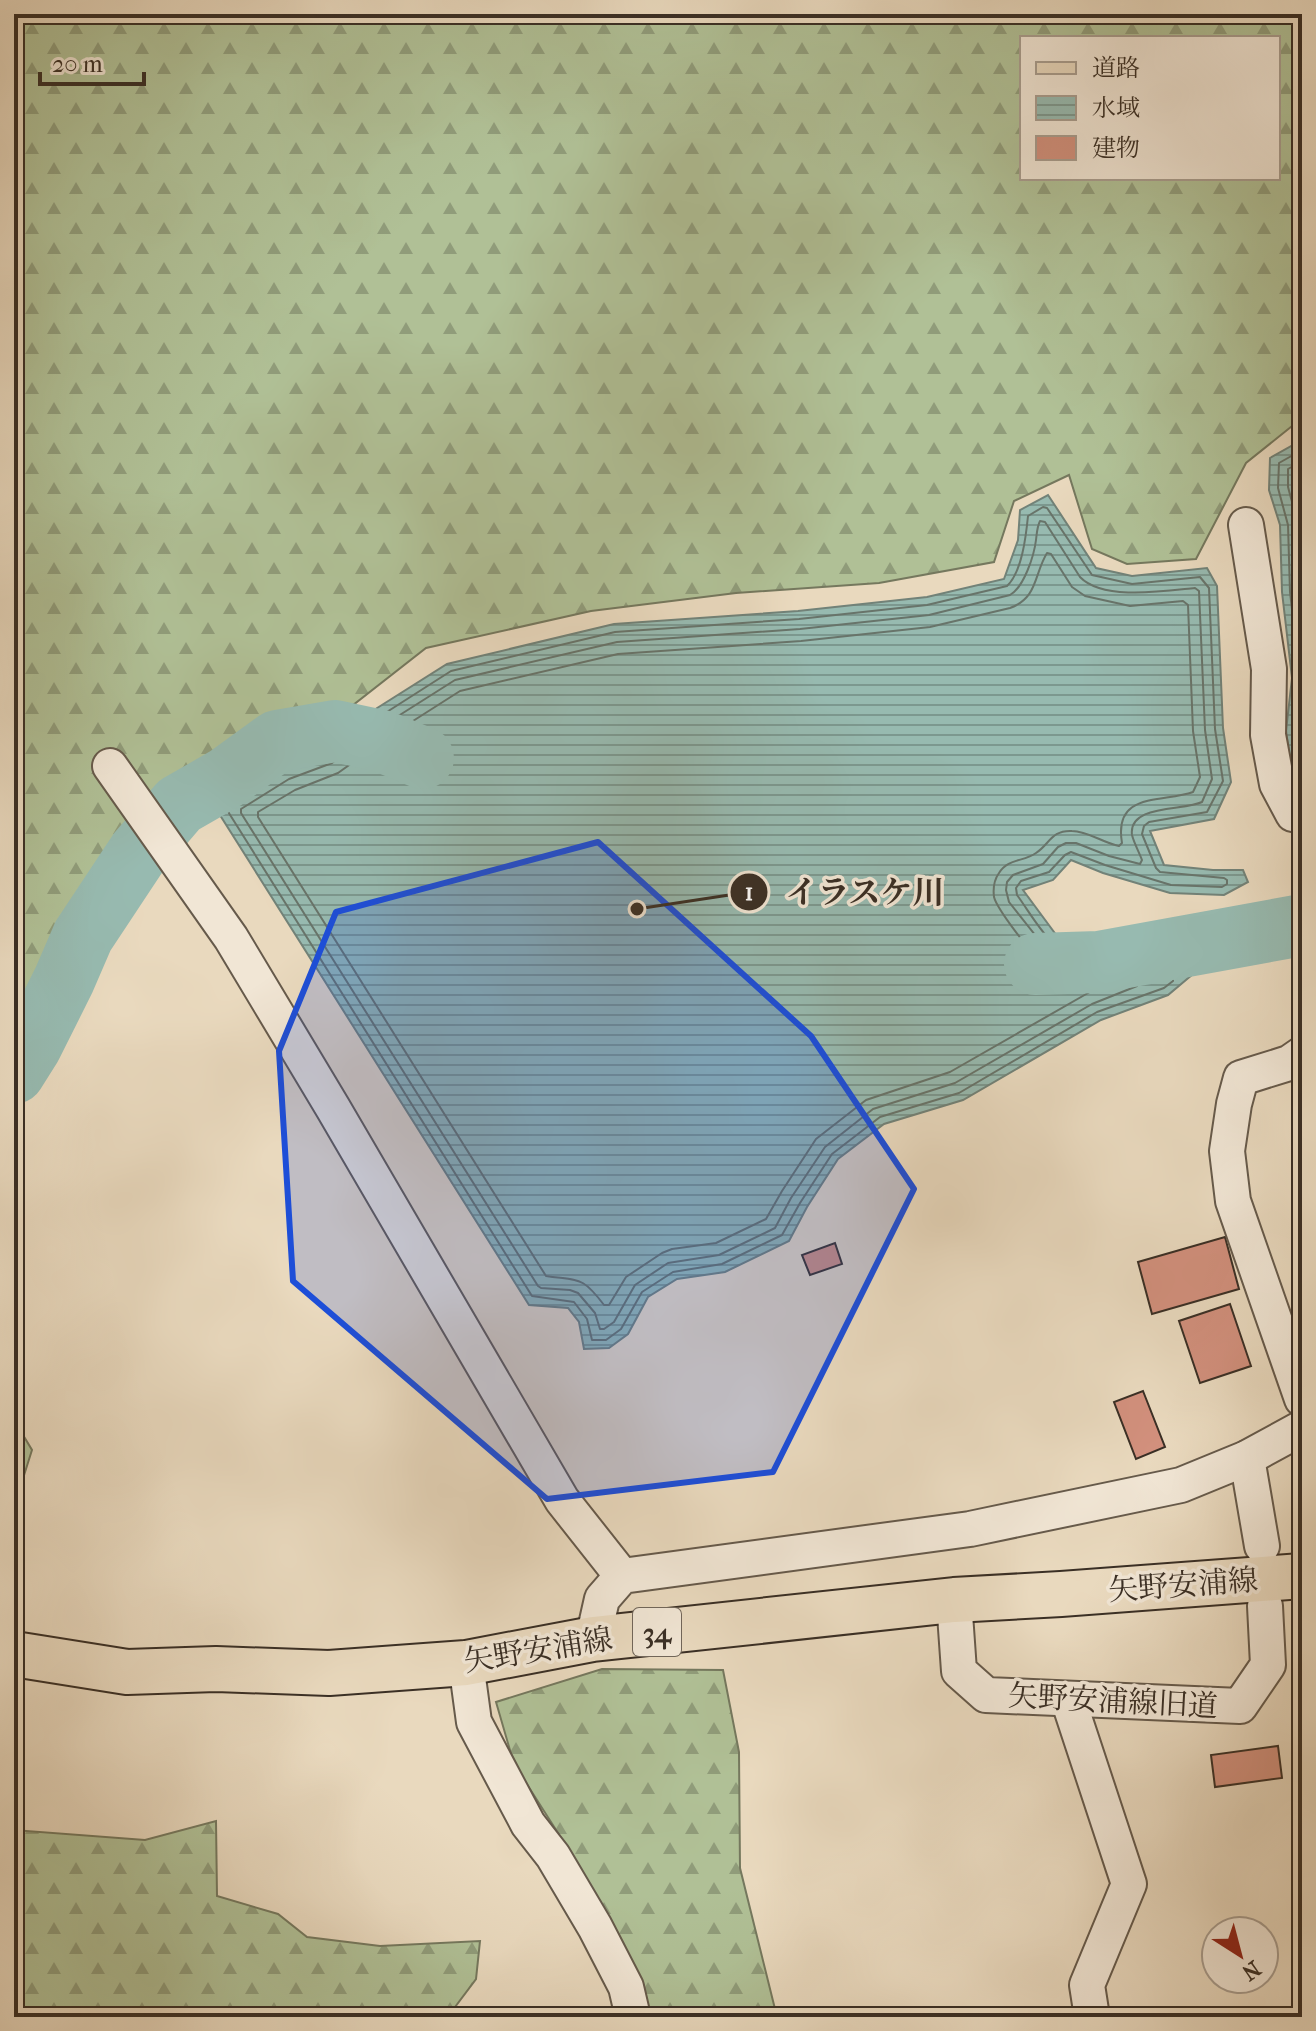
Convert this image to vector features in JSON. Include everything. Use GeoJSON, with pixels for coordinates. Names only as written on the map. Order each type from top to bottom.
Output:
{"type":"FeatureCollection","features":[{"type":"Feature","properties":{"kind":"main road","name":"矢野安浦線"},"geometry":{"type":"LineString","coordinates":[[14,1654],[127,1672],[216,1669],[329,1673],[466,1663],[593,1639],[954,1600],[1302,1576]]}},
{"type":"Feature","properties":{"kind":"street"},"geometry":{"type":"LineString","coordinates":[[1246,525],[1269,669],[1268,735],[1277,784],[1293,814],[1302,815]]}},
{"type":"Feature","properties":{"kind":"street"},"geometry":{"type":"LineString","coordinates":[[110,766],[231,938],[562,1500],[622,1576]]}},
{"type":"Feature","properties":{"kind":"street"},"geometry":{"type":"LineString","coordinates":[[1302,1054],[1289,1063],[1241,1078],[1227,1151],[1233,1201],[1302,1399]]}},
{"type":"Feature","properties":{"kind":"street"},"geometry":{"type":"LineString","coordinates":[[593,1639],[602,1599],[622,1576],[970,1529],[1181,1485],[1247,1458],[1302,1428]]}},
{"type":"Feature","properties":{"kind":"street"},"geometry":{"type":"LineString","coordinates":[[1247,1458],[1262,1546]]}},
{"type":"Feature","properties":{"kind":"street","name":"矢野安浦線旧道"},"geometry":{"type":"LineString","coordinates":[[954,1600],[959,1671],[986,1695],[1240,1706],[1268,1665],[1265,1606]]}},
{"type":"Feature","properties":{"kind":"street"},"geometry":{"type":"LineString","coordinates":[[466,1663],[474,1722],[528,1824],[553,1856],[595,1927],[626,1987],[633,2017]]}},
{"type":"Feature","properties":{"kind":"street"},"geometry":{"type":"LineString","coordinates":[[1068,1699],[1129,1884],[1087,1985],[1092,2017]]}},
{"type":"Feature","properties":{"kind":"highlighted area"},"geometry":{"type":"Polygon","coordinates":[[[598,842],[811,1036],[914,1189],[773,1472],[547,1499],[293,1281],[279,1051],[336,912],[598,842]]]}},
{"type":"Feature","properties":{"kind":"green space"},"geometry":{"type":"Polygon","coordinates":[[[14,14],[1302,14],[1302,418],[1246,463],[1196,559],[1127,564],[1092,549],[1069,475],[1014,501],[994,562],[879,583],[736,593],[591,611],[426,648],[339,716],[254,744],[187,784],[122,856],[79,927],[14,1046],[14,14]]]}},
{"type":"Feature","properties":{"kind":"green space"},"geometry":{"type":"Polygon","coordinates":[[[14,1420],[32,1450],[14,1507],[14,1420]]]}},
{"type":"Feature","properties":{"kind":"green space"},"geometry":{"type":"Polygon","coordinates":[[[602,1669],[723,1670],[739,1752],[740,1868],[777,2017],[647,2017],[579,1866],[514,1764],[496,1702],[602,1669]]]}},
{"type":"Feature","properties":{"kind":"green space"},"geometry":{"type":"Polygon","coordinates":[[[216,1821],[217,1896],[278,1914],[307,1937],[380,1946],[480,1941],[476,1979],[445,2017],[14,2017],[14,1830],[145,1840],[216,1821]]]}},
{"type":"Feature","properties":{"kind":"water"},"geometry":{"type":"Polygon","coordinates":[[[1302,440],[1302,790],[1294,786],[1286,731],[1292,678],[1282,592],[1280,525],[1269,490],[1270,458],[1302,440]]]}},
{"type":"Feature","properties":{"kind":"water"},"geometry":{"type":"Polygon","coordinates":[[[1048,495],[1096,568],[1132,576],[1207,568],[1217,586],[1223,728],[1231,782],[1214,819],[1150,831],[1164,865],[1243,870],[1248,882],[1224,895],[1170,893],[1071,860],[1053,880],[1023,890],[1057,936],[1083,950],[1157,967],[1205,964],[1168,995],[1101,1020],[963,1100],[884,1124],[838,1159],[789,1241],[725,1272],[677,1279],[648,1297],[628,1334],[609,1348],[584,1349],[579,1322],[568,1308],[529,1305],[213,804],[282,763],[323,747],[447,664],[614,624],[798,611],[927,597],[1004,579],[1018,540],[1020,510],[1048,495]]]}},
{"type":"Feature","properties":{"kind":"building"},"geometry":{"type":"Polygon","coordinates":[[[1225,1237],[1239,1289],[1152,1314],[1138,1262],[1225,1237]]]}},
{"type":"Feature","properties":{"kind":"building"},"geometry":{"type":"Polygon","coordinates":[[[835,1243],[842,1264],[810,1275],[802,1255],[835,1243]]]}},
{"type":"Feature","properties":{"kind":"building"},"geometry":{"type":"Polygon","coordinates":[[[1230,1304],[1251,1366],[1200,1383],[1179,1321],[1230,1304]]]}},
{"type":"Feature","properties":{"kind":"building"},"geometry":{"type":"Polygon","coordinates":[[[1143,1391],[1165,1447],[1136,1459],[1114,1402],[1143,1391]]]}},
{"type":"Feature","properties":{"kind":"building"},"geometry":{"type":"Polygon","coordinates":[[[1278,1746],[1282,1778],[1215,1787],[1211,1755],[1278,1746]]]}},
{"type":"Feature","properties":{"kind":"waterway"},"geometry":{"type":"LineString","coordinates":[[14,1073],[31,1046],[83,936],[138,853],[179,805],[226,778],[277,741],[335,731],[382,741],[423,758]]}},
{"type":"Feature","properties":{"kind":"waterway"},"geometry":{"type":"LineString","coordinates":[[1035,964],[1099,962],[1302,925]]}},
{"type":"Feature","properties":{"kind":"place","name":"イラスケ川"},"geometry":{"type":"Point","coordinates":[637,909]}}]}
